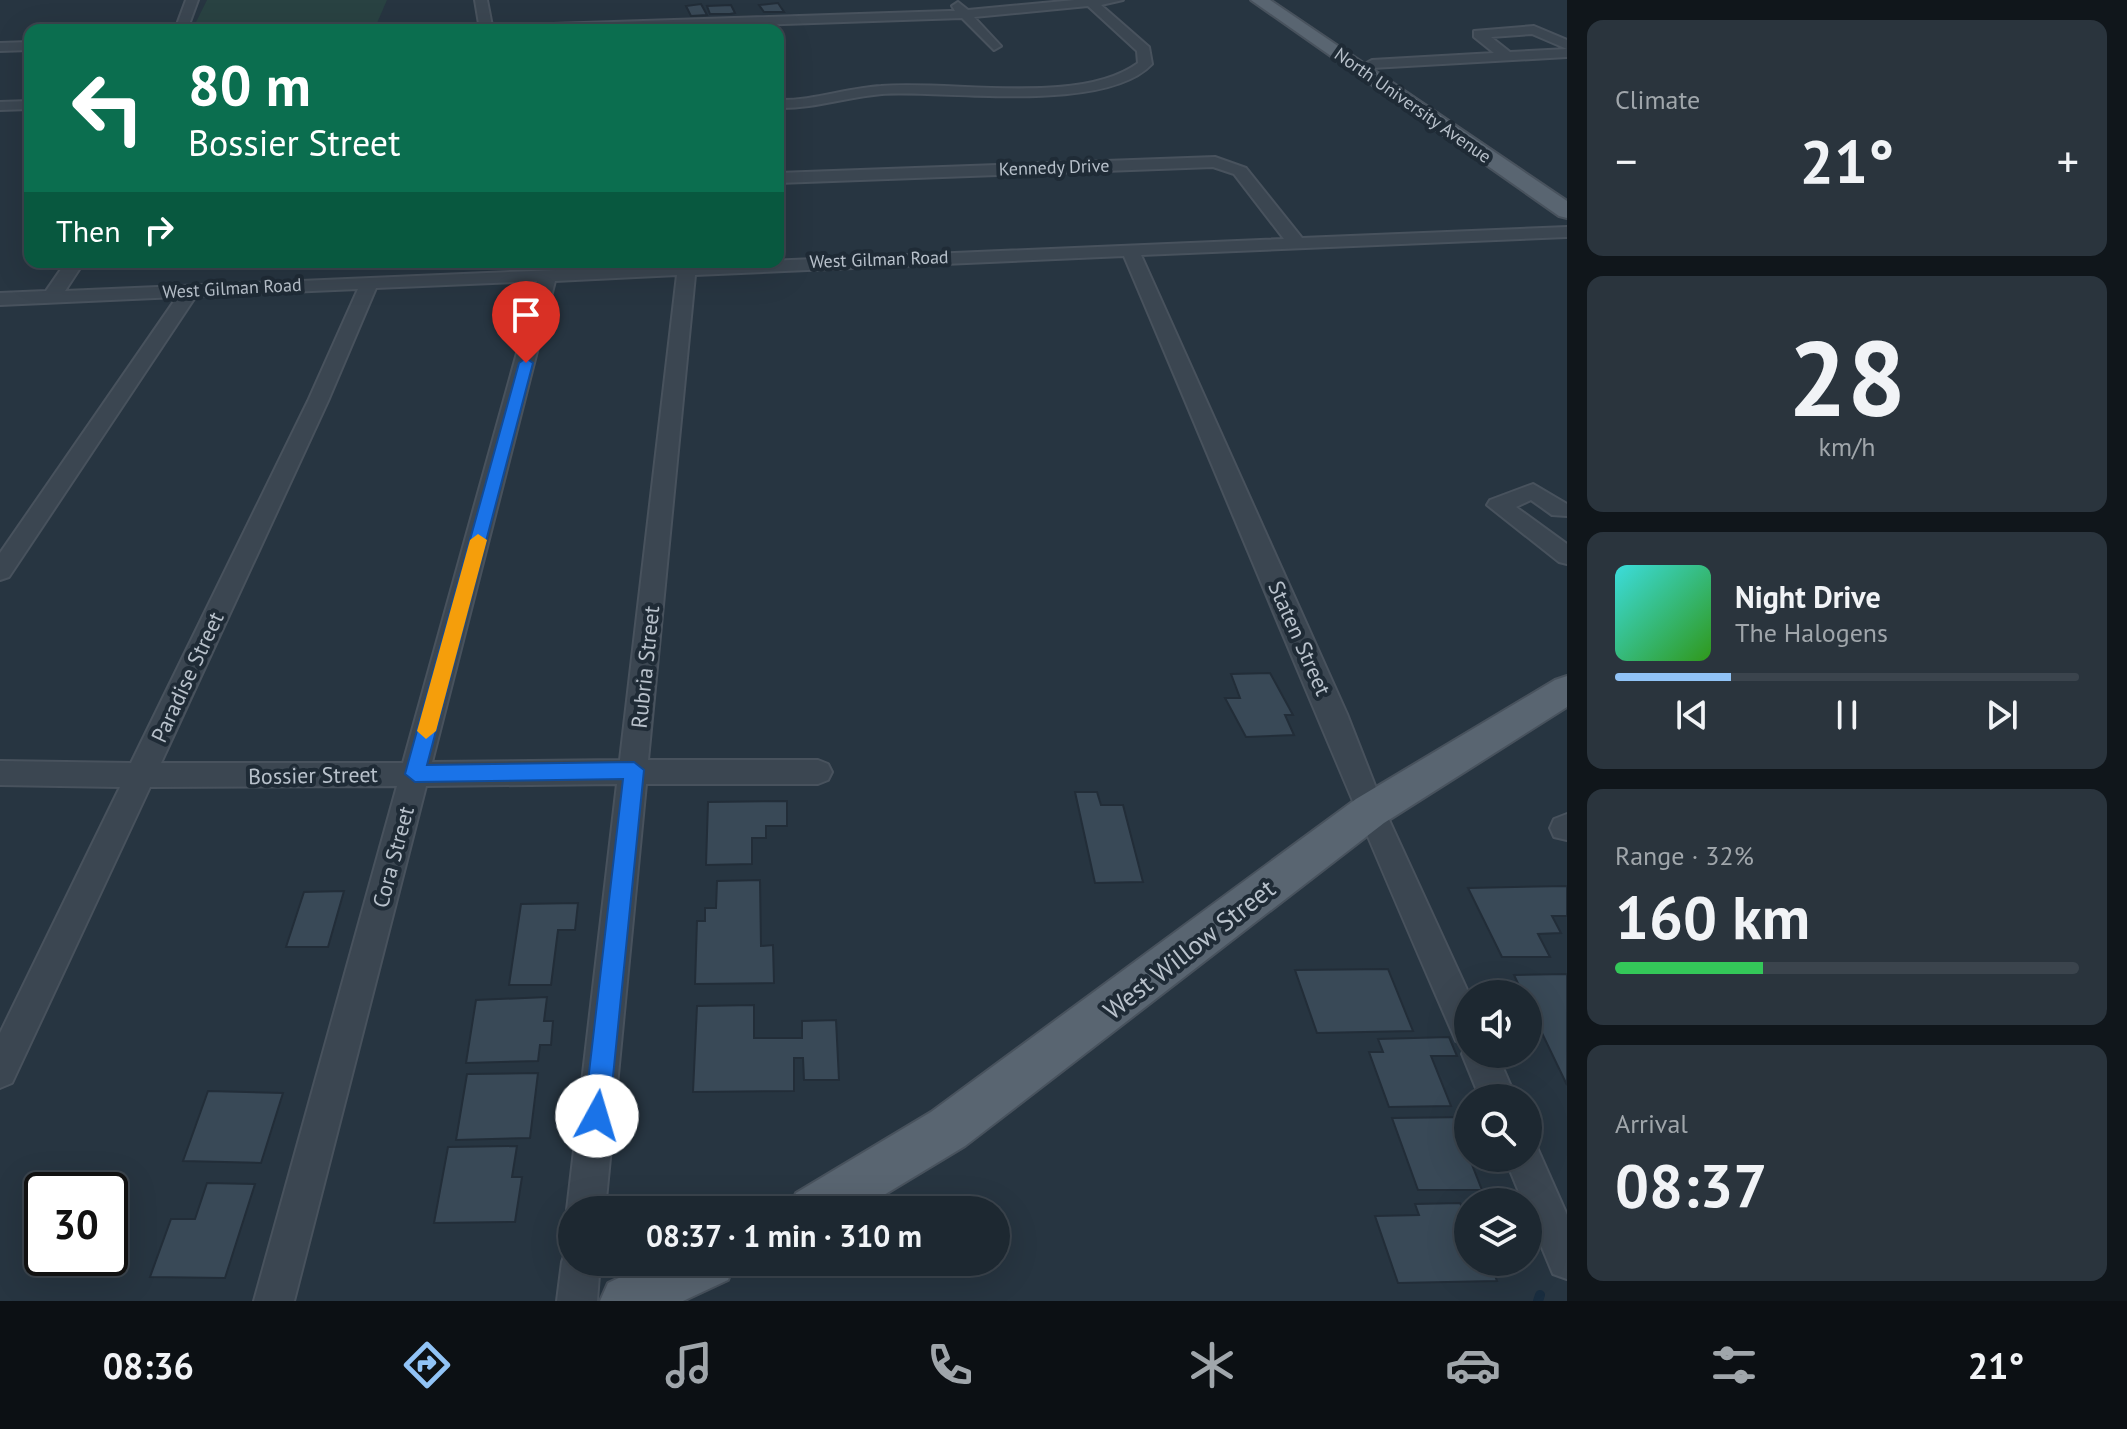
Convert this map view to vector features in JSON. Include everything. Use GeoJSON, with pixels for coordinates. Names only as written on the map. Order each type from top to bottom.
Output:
{"type":"FeatureCollection","features":[{"type":"Feature","properties":{"kind":"main road","name":"North University Avenue"},"geometry":{"type":"LineString","coordinates":[[1259,0],[1567,211]]}},
{"type":"Feature","properties":{"kind":"main road","name":"North University Avenue"},"geometry":{"type":"LineString","coordinates":[[1276,0],[1567,194]]}},
{"type":"Feature","properties":{"kind":"main road","name":"West Willow Street"},"geometry":{"type":"LineString","coordinates":[[836,1196],[948,1129],[1370,811],[1567,690]]}},
{"type":"Feature","properties":{"kind":"main road"},"geometry":{"type":"LineString","coordinates":[[626,1301],[680,1276]]}},
{"type":"Feature","properties":{"kind":"street"},"geometry":{"type":"LineString","coordinates":[[183,24],[192,0]]}},
{"type":"Feature","properties":{"kind":"street"},"geometry":{"type":"LineString","coordinates":[[481,0],[485,24]]}},
{"type":"Feature","properties":{"kind":"street"},"geometry":{"type":"LineString","coordinates":[[952,0],[994,46]]}},
{"type":"Feature","properties":{"kind":"street"},"geometry":{"type":"LineString","coordinates":[[628,24],[965,13],[1117,0]]}},
{"type":"Feature","properties":{"kind":"street"},"geometry":{"type":"LineString","coordinates":[[784,104],[817,104],[884,90],[1073,89],[1102,86],[1130,77],[1145,64],[1144,50],[1090,1]]}},
{"type":"Feature","properties":{"kind":"street"},"geometry":{"type":"LineString","coordinates":[[1534,70],[1507,57],[1479,34],[1534,30],[1567,45]]}},
{"type":"Feature","properties":{"kind":"street"},"geometry":{"type":"LineString","coordinates":[[0,47],[24,46]]}},
{"type":"Feature","properties":{"kind":"street"},"geometry":{"type":"LineString","coordinates":[[1372,64],[1567,53]]}},
{"type":"Feature","properties":{"kind":"street"},"geometry":{"type":"LineString","coordinates":[[0,106],[24,105]]}},
{"type":"Feature","properties":{"kind":"street","name":"Kennedy Drive"},"geometry":{"type":"LineString","coordinates":[[784,178],[1215,162],[1240,171],[1295,241]]}},
{"type":"Feature","properties":{"kind":"street","name":"West Gilman Road"},"geometry":{"type":"LineString","coordinates":[[784,263],[1295,241],[1562,235]]}},
{"type":"Feature","properties":{"kind":"street","name":"Staten Street"},"geometry":{"type":"LineString","coordinates":[[1129,248],[1333,714],[1370,811],[1454,998]]}},
{"type":"Feature","properties":{"kind":"street"},"geometry":{"type":"LineString","coordinates":[[52,297],[71,268]]}},
{"type":"Feature","properties":{"kind":"street","name":"West Gilman Road"},"geometry":{"type":"LineString","coordinates":[[0,299],[548,274],[595,268]]}},
{"type":"Feature","properties":{"kind":"street","name":"Rubria Street"},"geometry":{"type":"LineString","coordinates":[[588,1196],[687,268]]}},
{"type":"Feature","properties":{"kind":"street","name":"Cora Street"},"geometry":{"type":"LineString","coordinates":[[274,1301],[548,274]]}},
{"type":"Feature","properties":{"kind":"street","name":"Paradise Street"},"geometry":{"type":"LineString","coordinates":[[0,1071],[318,401],[365,300],[370,282]]}},
{"type":"Feature","properties":{"kind":"street"},"geometry":{"type":"LineString","coordinates":[[0,571],[191,290]]}},
{"type":"Feature","properties":{"kind":"street"},"geometry":{"type":"LineString","coordinates":[[1564,507],[1536,493],[1498,505],[1567,556]]}},
{"type":"Feature","properties":{"kind":"street","name":"Bossier Street"},"geometry":{"type":"LineString","coordinates":[[0,773],[139,777],[634,770],[818,772]]}},
{"type":"Feature","properties":{"kind":"street"},"geometry":{"type":"LineString","coordinates":[[1529,1172],[1567,1260]]}},
{"type":"Feature","properties":{"kind":"street"},"geometry":{"type":"LineString","coordinates":[[577,1301],[580,1276]]}},
{"type":"Feature","properties":{"kind":"green space"},"geometry":{"type":"Polygon","coordinates":[[[207,0],[387,0],[377,24],[195,24],[207,0]]]}},
{"type":"Feature","properties":{"kind":"building"},"geometry":{"type":"Polygon","coordinates":[[[778,3],[784,12],[764,12],[759,5],[778,3]]]}},
{"type":"Feature","properties":{"kind":"building"},"geometry":{"type":"Polygon","coordinates":[[[701,4],[707,15],[691,16],[686,6],[701,4]]]}},
{"type":"Feature","properties":{"kind":"building"},"geometry":{"type":"Polygon","coordinates":[[[731,5],[735,13],[730,14],[710,14],[707,6],[731,5]]]}},
{"type":"Feature","properties":{"kind":"building"},"geometry":{"type":"Polygon","coordinates":[[[1270,673],[1293,715],[1285,715],[1294,735],[1246,737],[1225,698],[1240,698],[1231,674],[1270,673]]]}},
{"type":"Feature","properties":{"kind":"building"},"geometry":{"type":"Polygon","coordinates":[[[1075,792],[1097,792],[1101,805],[1123,805],[1143,882],[1095,883],[1075,792]]]}},
{"type":"Feature","properties":{"kind":"building"},"geometry":{"type":"Polygon","coordinates":[[[787,801],[787,826],[766,826],[766,838],[752,838],[752,864],[706,865],[708,802],[787,801]]]}},
{"type":"Feature","properties":{"kind":"building"},"geometry":{"type":"Polygon","coordinates":[[[760,880],[761,946],[773,945],[774,983],[695,984],[697,921],[705,921],[705,908],[716,908],[717,881],[760,880]]]}},
{"type":"Feature","properties":{"kind":"building"},"geometry":{"type":"Polygon","coordinates":[[[1567,886],[1567,916],[1552,916],[1561,933],[1538,934],[1550,957],[1502,957],[1468,888],[1567,886]]]}},
{"type":"Feature","properties":{"kind":"building"},"geometry":{"type":"Polygon","coordinates":[[[344,891],[328,947],[286,947],[304,892],[344,891]]]}},
{"type":"Feature","properties":{"kind":"building"},"geometry":{"type":"Polygon","coordinates":[[[578,903],[575,930],[558,930],[551,985],[509,985],[521,904],[578,903]]]}},
{"type":"Feature","properties":{"kind":"building"},"geometry":{"type":"Polygon","coordinates":[[[1388,969],[1413,1031],[1317,1033],[1295,970],[1388,969]]]}},
{"type":"Feature","properties":{"kind":"building"},"geometry":{"type":"Polygon","coordinates":[[[1567,974],[1567,1085],[1542,1033],[1542,980],[1516,980],[1514,975],[1567,974]]]}},
{"type":"Feature","properties":{"kind":"building"},"geometry":{"type":"Polygon","coordinates":[[[547,997],[544,1021],[553,1021],[551,1045],[540,1045],[538,1061],[466,1063],[476,1000],[547,997]]]}},
{"type":"Feature","properties":{"kind":"building"},"geometry":{"type":"Polygon","coordinates":[[[754,1005],[754,1038],[802,1038],[802,1021],[836,1020],[839,1080],[804,1080],[803,1058],[794,1058],[794,1091],[693,1092],[697,1006],[754,1005]]]}},
{"type":"Feature","properties":{"kind":"building"},"geometry":{"type":"Polygon","coordinates":[[[1449,1037],[1454,1056],[1431,1056],[1451,1106],[1389,1107],[1369,1052],[1383,1052],[1378,1039],[1449,1037]]]}},
{"type":"Feature","properties":{"kind":"building"},"geometry":{"type":"Polygon","coordinates":[[[538,1073],[530,1138],[456,1140],[467,1074],[538,1073]]]}},
{"type":"Feature","properties":{"kind":"building"},"geometry":{"type":"Polygon","coordinates":[[[208,1091],[283,1093],[261,1163],[183,1161],[208,1091]]]}},
{"type":"Feature","properties":{"kind":"building"},"geometry":{"type":"Polygon","coordinates":[[[1454,1117],[1454,1172],[1475,1172],[1481,1188],[1418,1190],[1392,1118],[1454,1117]]]}},
{"type":"Feature","properties":{"kind":"building"},"geometry":{"type":"Polygon","coordinates":[[[517,1146],[512,1177],[522,1177],[515,1222],[434,1223],[448,1147],[517,1146]]]}},
{"type":"Feature","properties":{"kind":"building"},"geometry":{"type":"Polygon","coordinates":[[[207,1183],[255,1184],[225,1278],[150,1277],[171,1219],[195,1219],[207,1183]]]}},
{"type":"Feature","properties":{"kind":"building"},"geometry":{"type":"Polygon","coordinates":[[[1454,1203],[1454,1276],[1495,1276],[1497,1281],[1398,1283],[1375,1216],[1419,1215],[1415,1204],[1454,1203]]]}},
{"type":"Feature","properties":{"kind":"waterway"},"geometry":{"type":"LineString","coordinates":[[1538,1301],[1540,1295]]}},
{"type":"Feature","properties":{"kind":"slow traffic"},"geometry":{"type":"LineString","coordinates":[[426,731],[478,540]]}},
{"type":"Feature","properties":{"kind":"route"},"geometry":{"type":"LineString","coordinates":[[526,363],[415,774],[634,770],[597,1116]]}}]}
